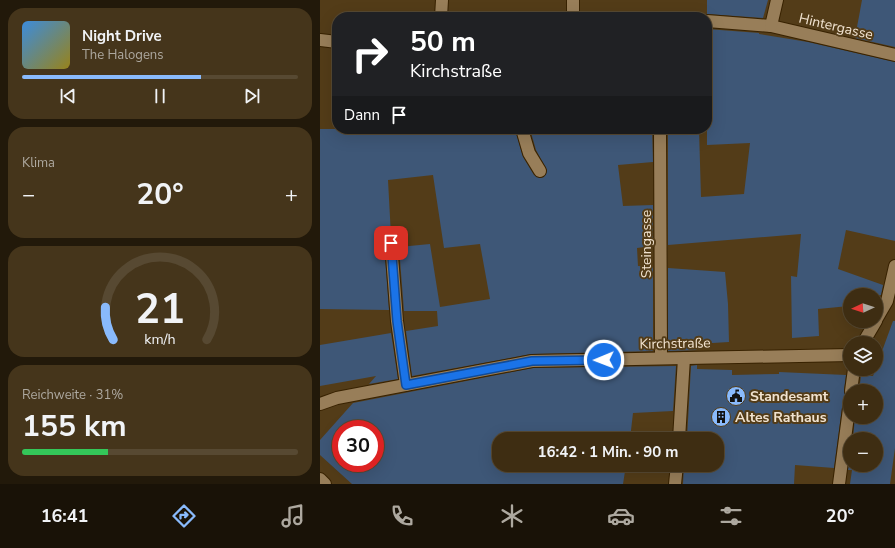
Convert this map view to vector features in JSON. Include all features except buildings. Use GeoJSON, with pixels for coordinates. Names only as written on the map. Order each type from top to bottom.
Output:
{"type":"FeatureCollection","features":[{"type":"Feature","properties":{"kind":"street"},"geometry":{"type":"LineString","coordinates":[[441,12],[442,0]]}},
{"type":"Feature","properties":{"kind":"street"},"geometry":{"type":"LineString","coordinates":[[573,0],[573,12]]}},
{"type":"Feature","properties":{"kind":"street"},"geometry":{"type":"LineString","coordinates":[[771,26],[777,0]]}},
{"type":"Feature","properties":{"kind":"street","name":"Hintergasse"},"geometry":{"type":"LineString","coordinates":[[712,21],[771,26],[895,55]]}},
{"type":"Feature","properties":{"kind":"street"},"geometry":{"type":"LineString","coordinates":[[320,40],[332,41]]}},
{"type":"Feature","properties":{"kind":"street"},"geometry":{"type":"LineString","coordinates":[[523,134],[529,153],[540,171]]}},
{"type":"Feature","properties":{"kind":"street","name":"Steingasse"},"geometry":{"type":"LineString","coordinates":[[660,134],[661,358]]}},
{"type":"Feature","properties":{"kind":"street"},"geometry":{"type":"LineString","coordinates":[[391,243],[397,321],[406,385]]}},
{"type":"Feature","properties":{"kind":"street"},"geometry":{"type":"LineString","coordinates":[[883,308],[887,301],[895,266]]}},
{"type":"Feature","properties":{"kind":"street","name":"Kirchstraße"},"geometry":{"type":"LineString","coordinates":[[320,404],[337,398],[532,361],[843,355]]}},
{"type":"Feature","properties":{"kind":"street"},"geometry":{"type":"LineString","coordinates":[[679,432],[684,358]]}},
{"type":"Feature","properties":{"kind":"street"},"geometry":{"type":"LineString","coordinates":[[839,484],[847,424]]}},
{"type":"Feature","properties":{"kind":"street"},"geometry":{"type":"LineString","coordinates":[[675,484],[676,472]]}},
{"type":"Feature","properties":{"kind":"street"},"geometry":{"type":"LineString","coordinates":[[320,479],[325,484]]}},
{"type":"Feature","properties":{"kind":"place","name":"Standesamt"},"geometry":{"type":"Point","coordinates":[736,396]}},
{"type":"Feature","properties":{"kind":"place","name":"Altes Rathaus"},"geometry":{"type":"Point","coordinates":[721,417]}},
{"type":"Feature","properties":{"kind":"route"},"geometry":{"type":"LineString","coordinates":[[391,243],[397,321],[406,385],[532,361],[604,360]]}}]}
